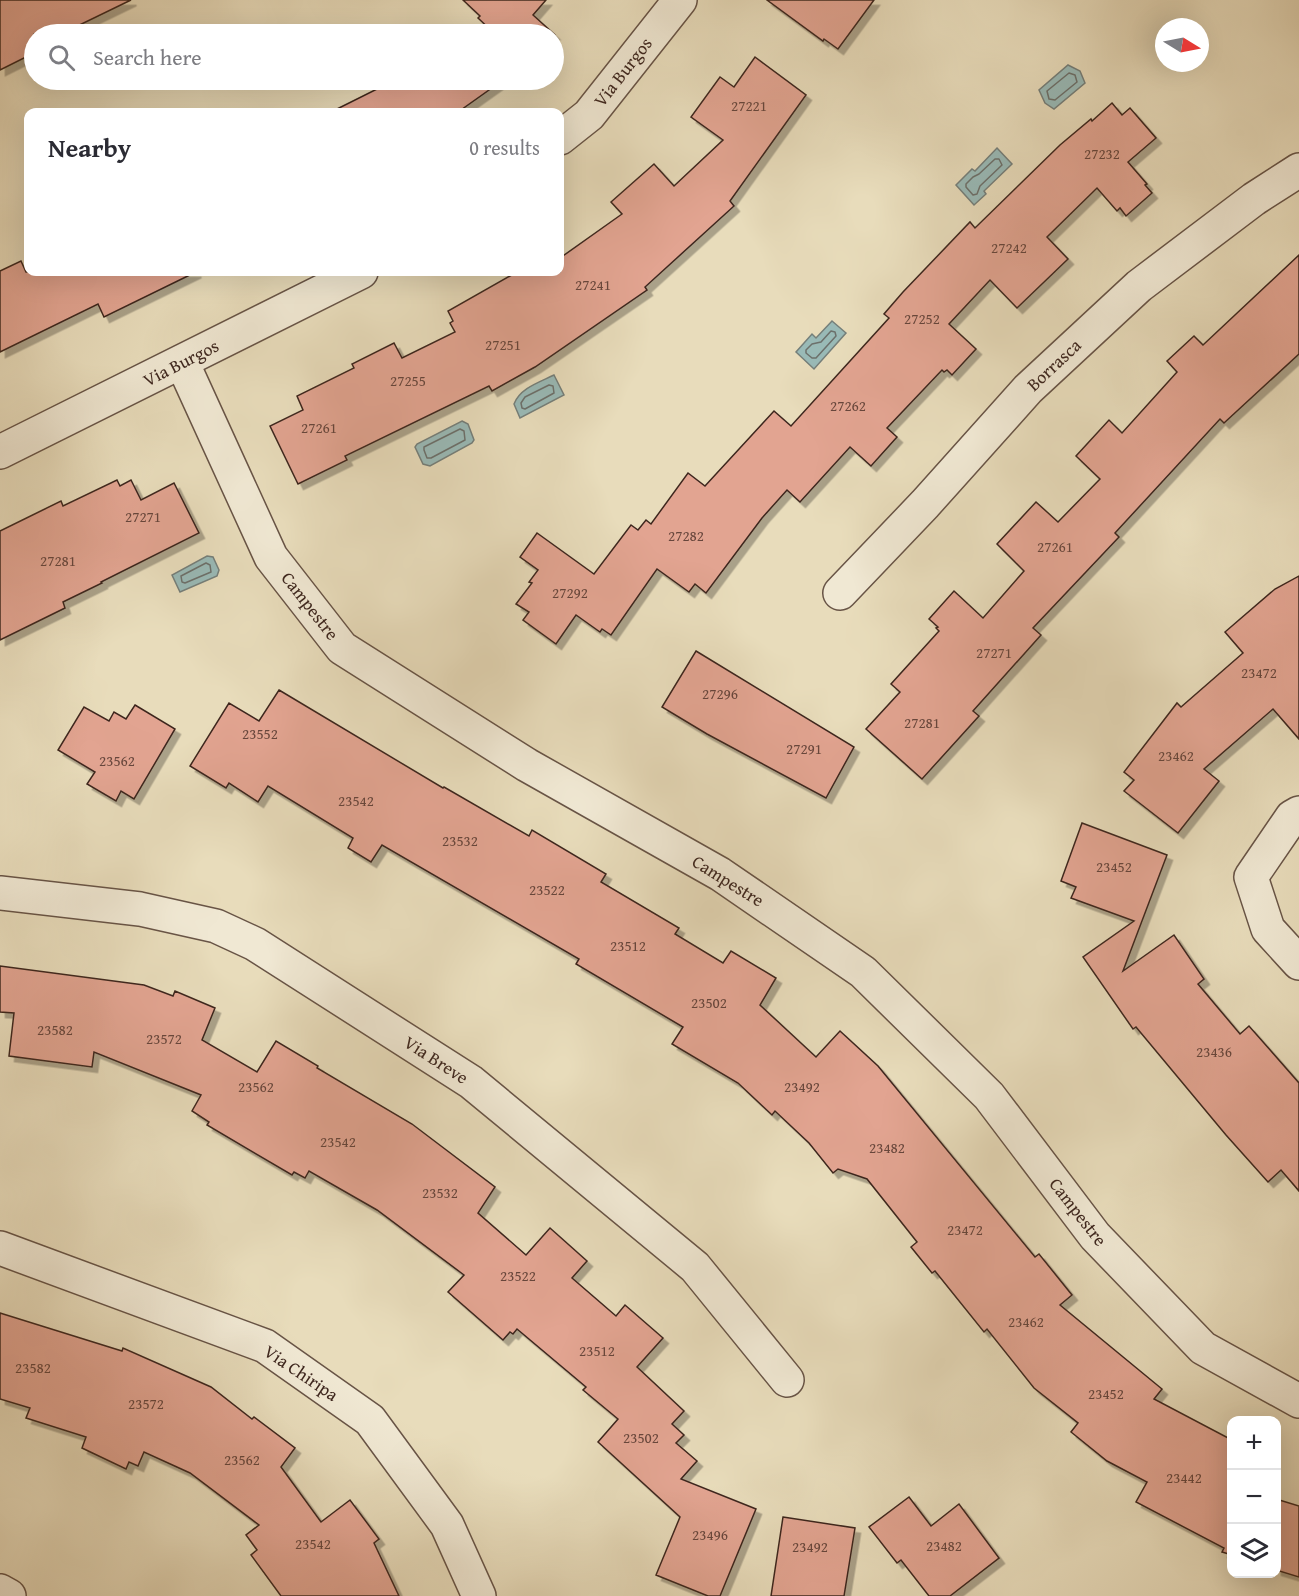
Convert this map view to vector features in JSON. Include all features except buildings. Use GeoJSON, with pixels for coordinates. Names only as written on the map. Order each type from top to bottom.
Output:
{"type":"FeatureCollection","features":[{"type":"Feature","properties":{"kind":"street","name":"Via Burgos"},"geometry":{"type":"LineString","coordinates":[[564,135],[590,115],[680,0]]}},
{"type":"Feature","properties":{"kind":"street","name":"Borrasca"},"geometry":{"type":"LineString","coordinates":[[840,593],[925,504],[1028,389],[1138,286],[1254,199],[1299,170]]}},
{"type":"Feature","properties":{"kind":"street","name":"Via Burgos"},"geometry":{"type":"LineString","coordinates":[[0,452],[353,276]]}},
{"type":"Feature","properties":{"kind":"street","name":"Campestre"},"geometry":{"type":"LineString","coordinates":[[182,362],[271,557],[342,648],[527,765],[720,874],[863,972],[989,1096],[1095,1236],[1203,1348],[1299,1401]]}},
{"type":"Feature","properties":{"kind":"street"},"geometry":{"type":"LineString","coordinates":[[1299,813],[1292,817],[1251,877],[1268,929],[1299,963]]}},
{"type":"Feature","properties":{"kind":"street","name":"Via Breve"},"geometry":{"type":"LineString","coordinates":[[0,893],[140,909],[216,926],[255,944],[471,1082],[695,1267],[787,1380]]}},
{"type":"Feature","properties":{"kind":"street","name":"Via Chiripa"},"geometry":{"type":"LineString","coordinates":[[0,1248],[265,1346],[370,1420],[447,1525],[479,1596]]}},
{"type":"Feature","properties":{"kind":"street"},"geometry":{"type":"LineString","coordinates":[[0,1591],[9,1596]]}},
{"type":"Feature","properties":{"kind":"water"},"geometry":{"type":"Polygon","coordinates":[[[1068,65],[1080,71],[1085,83],[1054,109],[1045,103],[1039,90],[1068,65]]]}},
{"type":"Feature","properties":{"kind":"water"},"geometry":{"type":"Polygon","coordinates":[[[997,148],[1012,164],[984,191],[986,194],[974,205],[956,185],[972,169],[975,171],[997,148]]]}},
{"type":"Feature","properties":{"kind":"water"},"geometry":{"type":"Polygon","coordinates":[[[832,321],[846,333],[814,369],[796,352],[812,334],[816,338],[832,321]]]}},
{"type":"Feature","properties":{"kind":"water"},"geometry":{"type":"Polygon","coordinates":[[[554,375],[564,395],[520,418],[514,404],[517,398],[531,386],[554,375]]]}},
{"type":"Feature","properties":{"kind":"water"},"geometry":{"type":"Polygon","coordinates":[[[462,421],[468,424],[474,440],[472,443],[430,466],[423,464],[415,447],[417,444],[462,421]]]}},
{"type":"Feature","properties":{"kind":"water"},"geometry":{"type":"Polygon","coordinates":[[[207,556],[213,557],[219,570],[217,576],[180,592],[172,575],[207,556]]]}}]}
